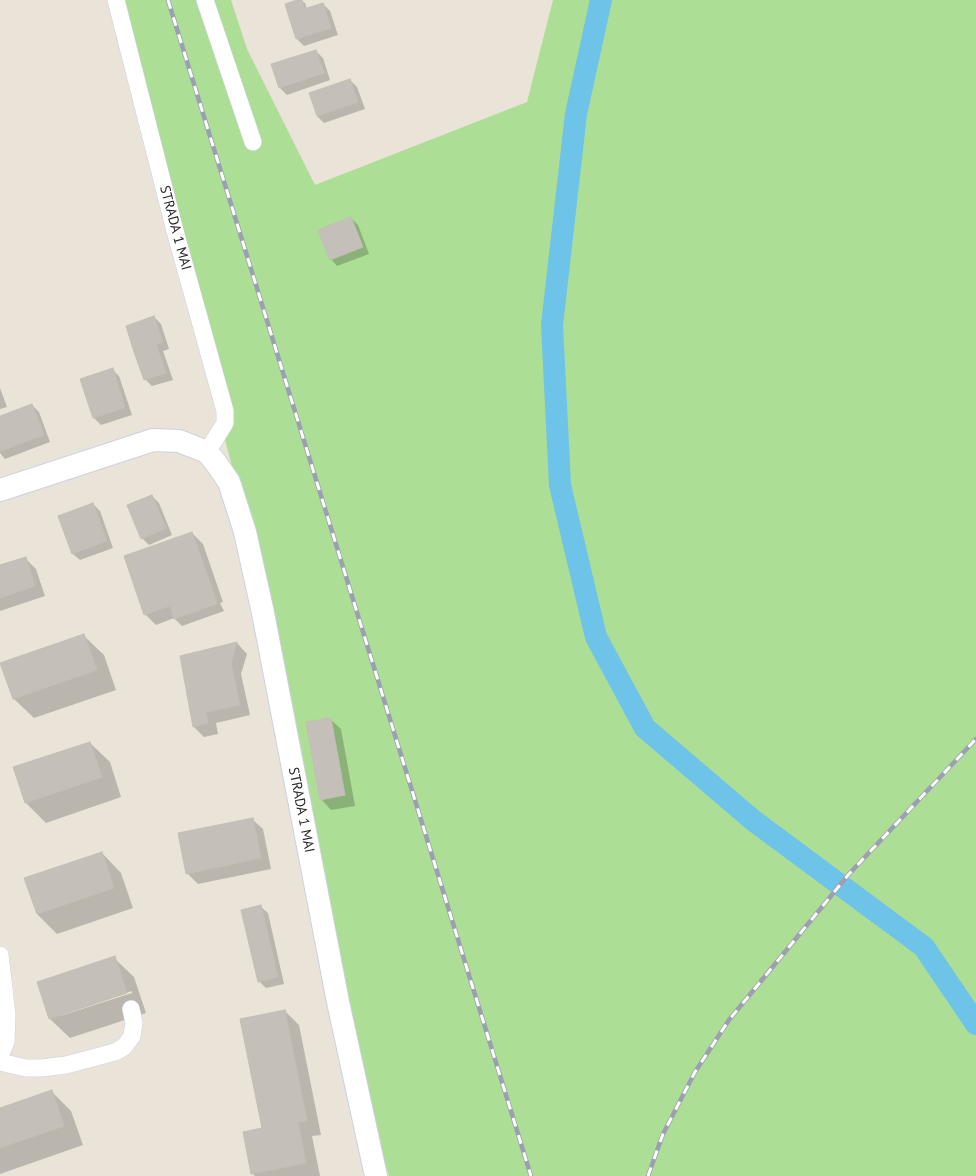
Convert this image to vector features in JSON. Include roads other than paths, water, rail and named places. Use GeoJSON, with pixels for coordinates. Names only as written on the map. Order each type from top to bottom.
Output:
{"type":"FeatureCollection","features":[{"type":"Feature","properties":{"kind":"main road"},"geometry":{"type":"LineString","coordinates":[[0,490],[153,440],[179,441],[207,452]]}},
{"type":"Feature","properties":{"kind":"main road","name":"STRADA 1 MAI"},"geometry":{"type":"LineString","coordinates":[[207,452],[229,482],[245,532],[263,613],[338,1002],[376,1176]]}},
{"type":"Feature","properties":{"kind":"street","name":"STRADA 1 MAI"},"geometry":{"type":"LineString","coordinates":[[116,0],[176,231],[226,411],[225,423],[207,452]]}},
{"type":"Feature","properties":{"kind":"street"},"geometry":{"type":"LineString","coordinates":[[205,0],[253,142]]}},
{"type":"Feature","properties":{"kind":"street"},"geometry":{"type":"LineString","coordinates":[[0,955],[7,1015],[6,1042],[0,1056]]}},
{"type":"Feature","properties":{"kind":"street"},"geometry":{"type":"LineString","coordinates":[[0,1062],[26,1068],[42,1068],[66,1065],[115,1052],[124,1047],[132,1036],[134,1023],[131,1009]]}},
{"type":"Feature","properties":{"kind":"waterway"},"geometry":{"type":"LineString","coordinates":[[601,0],[576,114],[552,325],[560,485],[596,637],[645,728],[754,821],[924,947],[976,1024]]}},
{"type":"Feature","properties":{"kind":"railway"},"geometry":{"type":"LineString","coordinates":[[168,0],[531,1176]]}},
{"type":"Feature","properties":{"kind":"railway"},"geometry":{"type":"LineString","coordinates":[[648,1176],[663,1134],[695,1072],[729,1020],[849,874],[976,739]]}}]}
